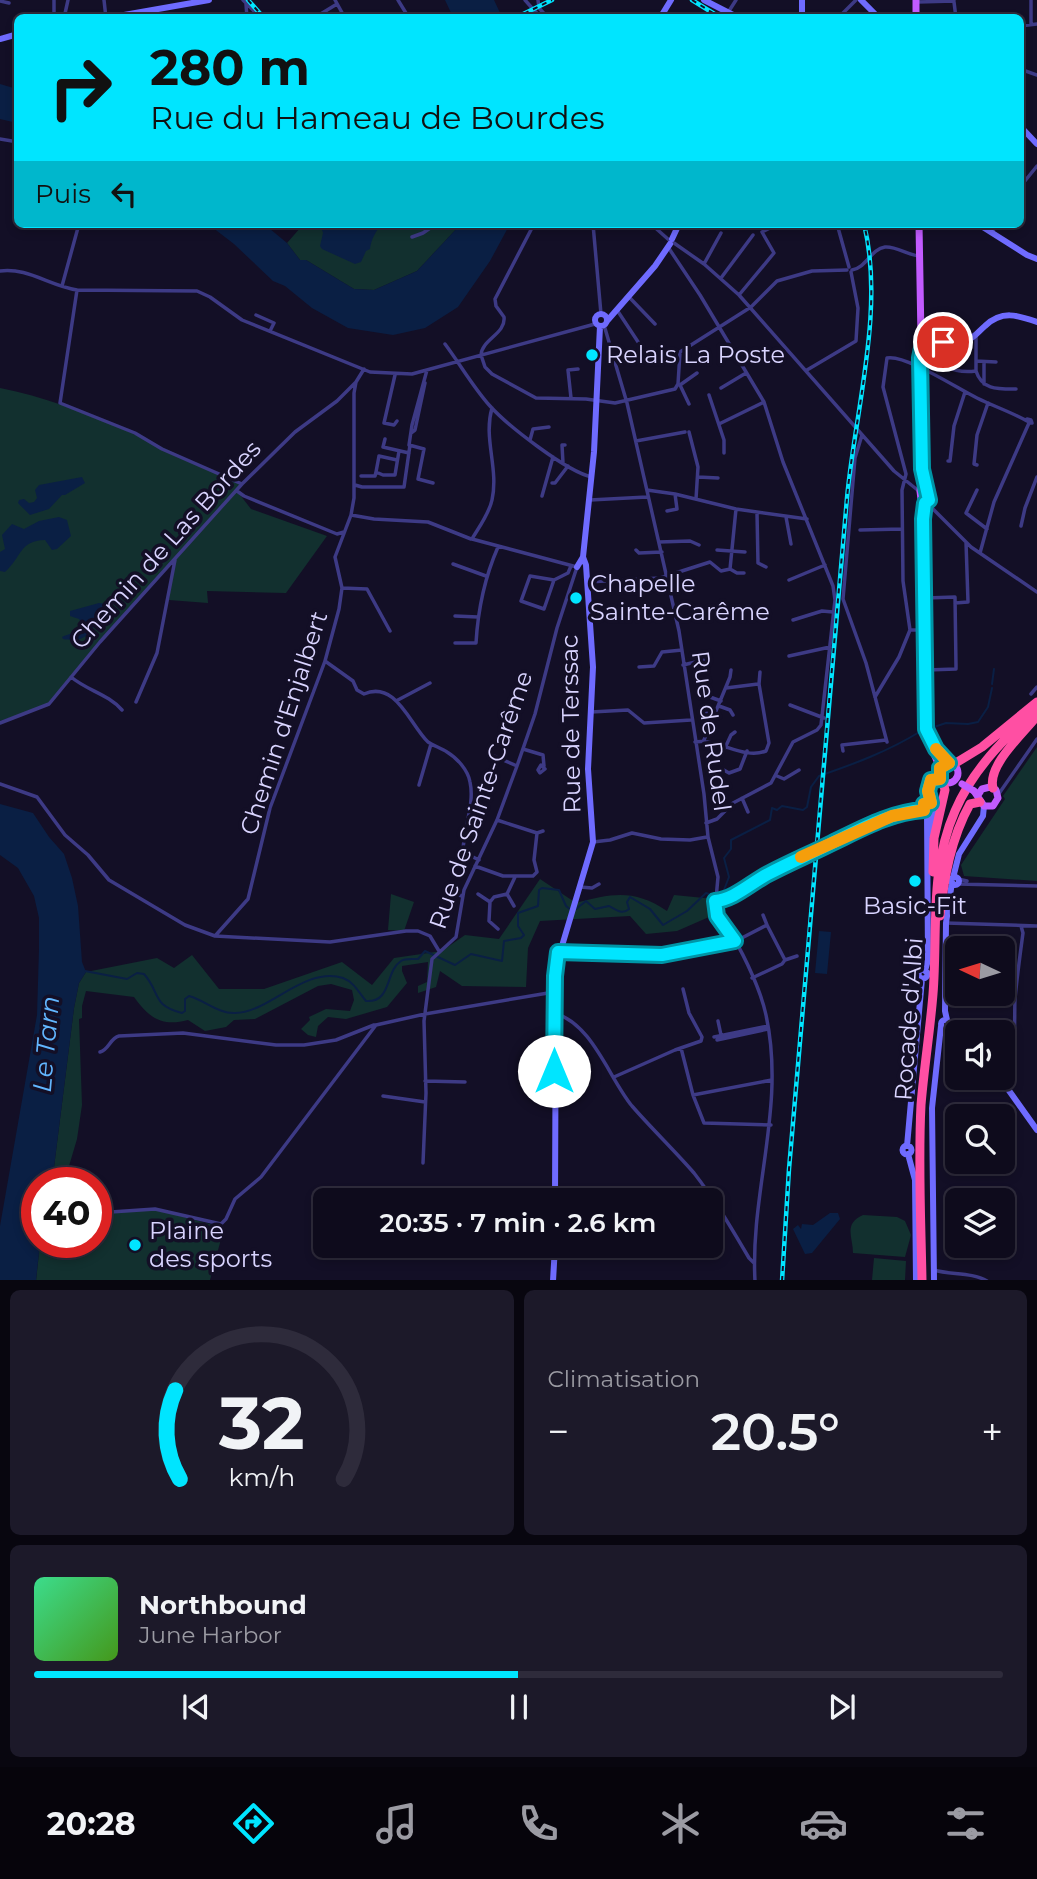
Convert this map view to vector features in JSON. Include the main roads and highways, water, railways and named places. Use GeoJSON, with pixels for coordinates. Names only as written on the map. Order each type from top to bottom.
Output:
{"type":"FeatureCollection","features":[{"type":"Feature","properties":{"kind":"highway"},"geometry":{"type":"LineString","coordinates":[[951,764],[982,747],[1034,698]]}},
{"type":"Feature","properties":{"kind":"highway","name":"Rocade d'Albi"},"geometry":{"type":"LineString","coordinates":[[925,1280],[921,1105],[933,993],[936,880],[942,848],[964,792],[979,768],[996,747],[1037,708]]}},
{"type":"Feature","properties":{"kind":"highway"},"geometry":{"type":"LineString","coordinates":[[997,791],[993,775],[1017,738],[1037,715]]}},
{"type":"Feature","properties":{"kind":"highway","name":"Rocade d'Albi"},"geometry":{"type":"LineString","coordinates":[[925,1280],[925,1129],[937,1003],[942,869],[958,814],[986,766],[1037,715]]}},
{"type":"Feature","properties":{"kind":"highway"},"geometry":{"type":"LineString","coordinates":[[933,993],[933,857],[937,822],[945,790],[940,775]]}},
{"type":"Feature","properties":{"kind":"highway"},"geometry":{"type":"LineString","coordinates":[[942,924],[944,876],[970,804],[981,797]]}},
{"type":"Feature","properties":{"kind":"main road"},"geometry":{"type":"LineString","coordinates":[[919,228],[920,328],[925,342],[920,368],[921,489],[926,502],[923,519],[926,729],[940,775],[949,783],[960,780]]}},
{"type":"Feature","properties":{"kind":"main road"},"geometry":{"type":"LineString","coordinates":[[926,729],[936,749],[958,769],[960,780],[981,797],[997,801],[997,791],[981,797]]}},
{"type":"Feature","properties":{"kind":"main road"},"geometry":{"type":"LineString","coordinates":[[940,775],[951,764]]}},
{"type":"Feature","properties":{"kind":"water"},"geometry":{"type":"Polygon","coordinates":[[[445,0],[494,0],[501,14],[452,14],[445,0]]]}},
{"type":"Feature","properties":{"kind":"water"},"geometry":{"type":"Polygon","coordinates":[[[0,84],[14,88],[14,122],[0,119],[0,84]]]}},
{"type":"Feature","properties":{"kind":"water"},"geometry":{"type":"Polygon","coordinates":[[[213,228],[269,228],[287,243],[300,260],[306,260],[354,289],[374,290],[417,271],[457,228],[508,228],[490,261],[458,307],[425,328],[393,335],[348,328],[312,308],[285,286],[273,281],[213,228]]]}},
{"type":"Feature","properties":{"kind":"water"},"geometry":{"type":"Polygon","coordinates":[[[321,228],[379,228],[370,249],[366,251],[361,262],[355,264],[322,249],[320,246],[321,228]]]}},
{"type":"Feature","properties":{"kind":"water"},"geometry":{"type":"Polygon","coordinates":[[[82,477],[85,483],[62,495],[49,509],[30,515],[18,503],[24,499],[29,503],[34,502],[37,498],[35,490],[39,485],[82,477]]]}},
{"type":"Feature","properties":{"kind":"water"},"geometry":{"type":"Polygon","coordinates":[[[59,517],[67,520],[71,536],[57,549],[52,550],[45,540],[30,543],[5,572],[0,571],[0,552],[5,549],[2,535],[12,524],[24,529],[39,521],[59,517]]]}},
{"type":"Feature","properties":{"kind":"water"},"geometry":{"type":"Polygon","coordinates":[[[99,603],[105,604],[107,609],[90,633],[80,639],[63,639],[62,637],[83,626],[79,619],[70,616],[70,611],[99,603]]]}},
{"type":"Feature","properties":{"kind":"water","name":"Le Tarn"},"geometry":{"type":"Polygon","coordinates":[[[0,804],[33,813],[64,854],[72,878],[78,906],[82,962],[86,972],[79,983],[74,1008],[54,1167],[21,1167],[21,1258],[38,1258],[36,1280],[0,1280],[0,1226],[37,1015],[39,918],[34,896],[18,868],[0,855],[0,804]]]}},
{"type":"Feature","properties":{"kind":"water"},"geometry":{"type":"Polygon","coordinates":[[[819,931],[831,932],[827,974],[815,973],[819,931]]]}},
{"type":"Feature","properties":{"kind":"water"},"geometry":{"type":"Polygon","coordinates":[[[830,1213],[838,1213],[840,1219],[812,1253],[805,1254],[793,1229],[798,1225],[801,1229],[802,1224],[813,1225],[830,1213]]]}},
{"type":"Feature","properties":{"kind":"waterway"},"geometry":{"type":"LineString","coordinates":[[992,684],[994,669]]}},
{"type":"Feature","properties":{"kind":"waterway"},"geometry":{"type":"LineString","coordinates":[[928,729],[946,723],[978,722],[988,707],[992,688]]}},
{"type":"Feature","properties":{"kind":"waterway"},"geometry":{"type":"LineString","coordinates":[[576,909],[586,901],[595,909],[609,906],[624,912],[629,909],[627,902],[630,897],[650,909],[663,925],[687,911],[706,893],[718,897],[722,895],[729,877],[724,858],[731,849],[731,840],[770,820],[772,808],[777,810],[782,806],[803,810],[807,807],[811,787],[819,776],[871,757],[921,731]]}},
{"type":"Feature","properties":{"kind":"waterway"},"geometry":{"type":"LineString","coordinates":[[85,971],[127,979],[137,973],[144,974],[161,1002],[182,1013],[185,1011],[185,999],[189,996],[223,1011],[235,1013],[261,1006],[314,978],[329,976],[347,980],[366,1001],[374,1000],[384,992],[392,972],[401,961],[418,959],[425,951],[455,965],[471,954],[502,961],[504,941],[524,935],[518,926],[518,913],[538,906],[539,890],[542,888],[559,890],[566,906],[571,910]]}},
{"type":"Feature","properties":{"kind":"railway"},"geometry":{"type":"LineString","coordinates":[[248,0],[260,14]]}},
{"type":"Feature","properties":{"kind":"railway"},"geometry":{"type":"LineString","coordinates":[[523,14],[552,0]]}},
{"type":"Feature","properties":{"kind":"railway"},"geometry":{"type":"LineString","coordinates":[[692,0],[715,14]]}},
{"type":"Feature","properties":{"kind":"railway"},"geometry":{"type":"LineString","coordinates":[[782,1280],[789,1169],[847,498],[870,325],[870,257],[865,228]]}},
{"type":"Feature","properties":{"kind":"place","name":"Relais La Poste"},"geometry":{"type":"Point","coordinates":[592,355]}},
{"type":"Feature","properties":{"kind":"place","name":"Chapelle Sainte-Carême"},"geometry":{"type":"Point","coordinates":[576,598]}},
{"type":"Feature","properties":{"kind":"place","name":"Basic-Fit"},"geometry":{"type":"Point","coordinates":[915,881]}},
{"type":"Feature","properties":{"kind":"place","name":"Plaine des sports"},"geometry":{"type":"Point","coordinates":[135,1245]}}]}
